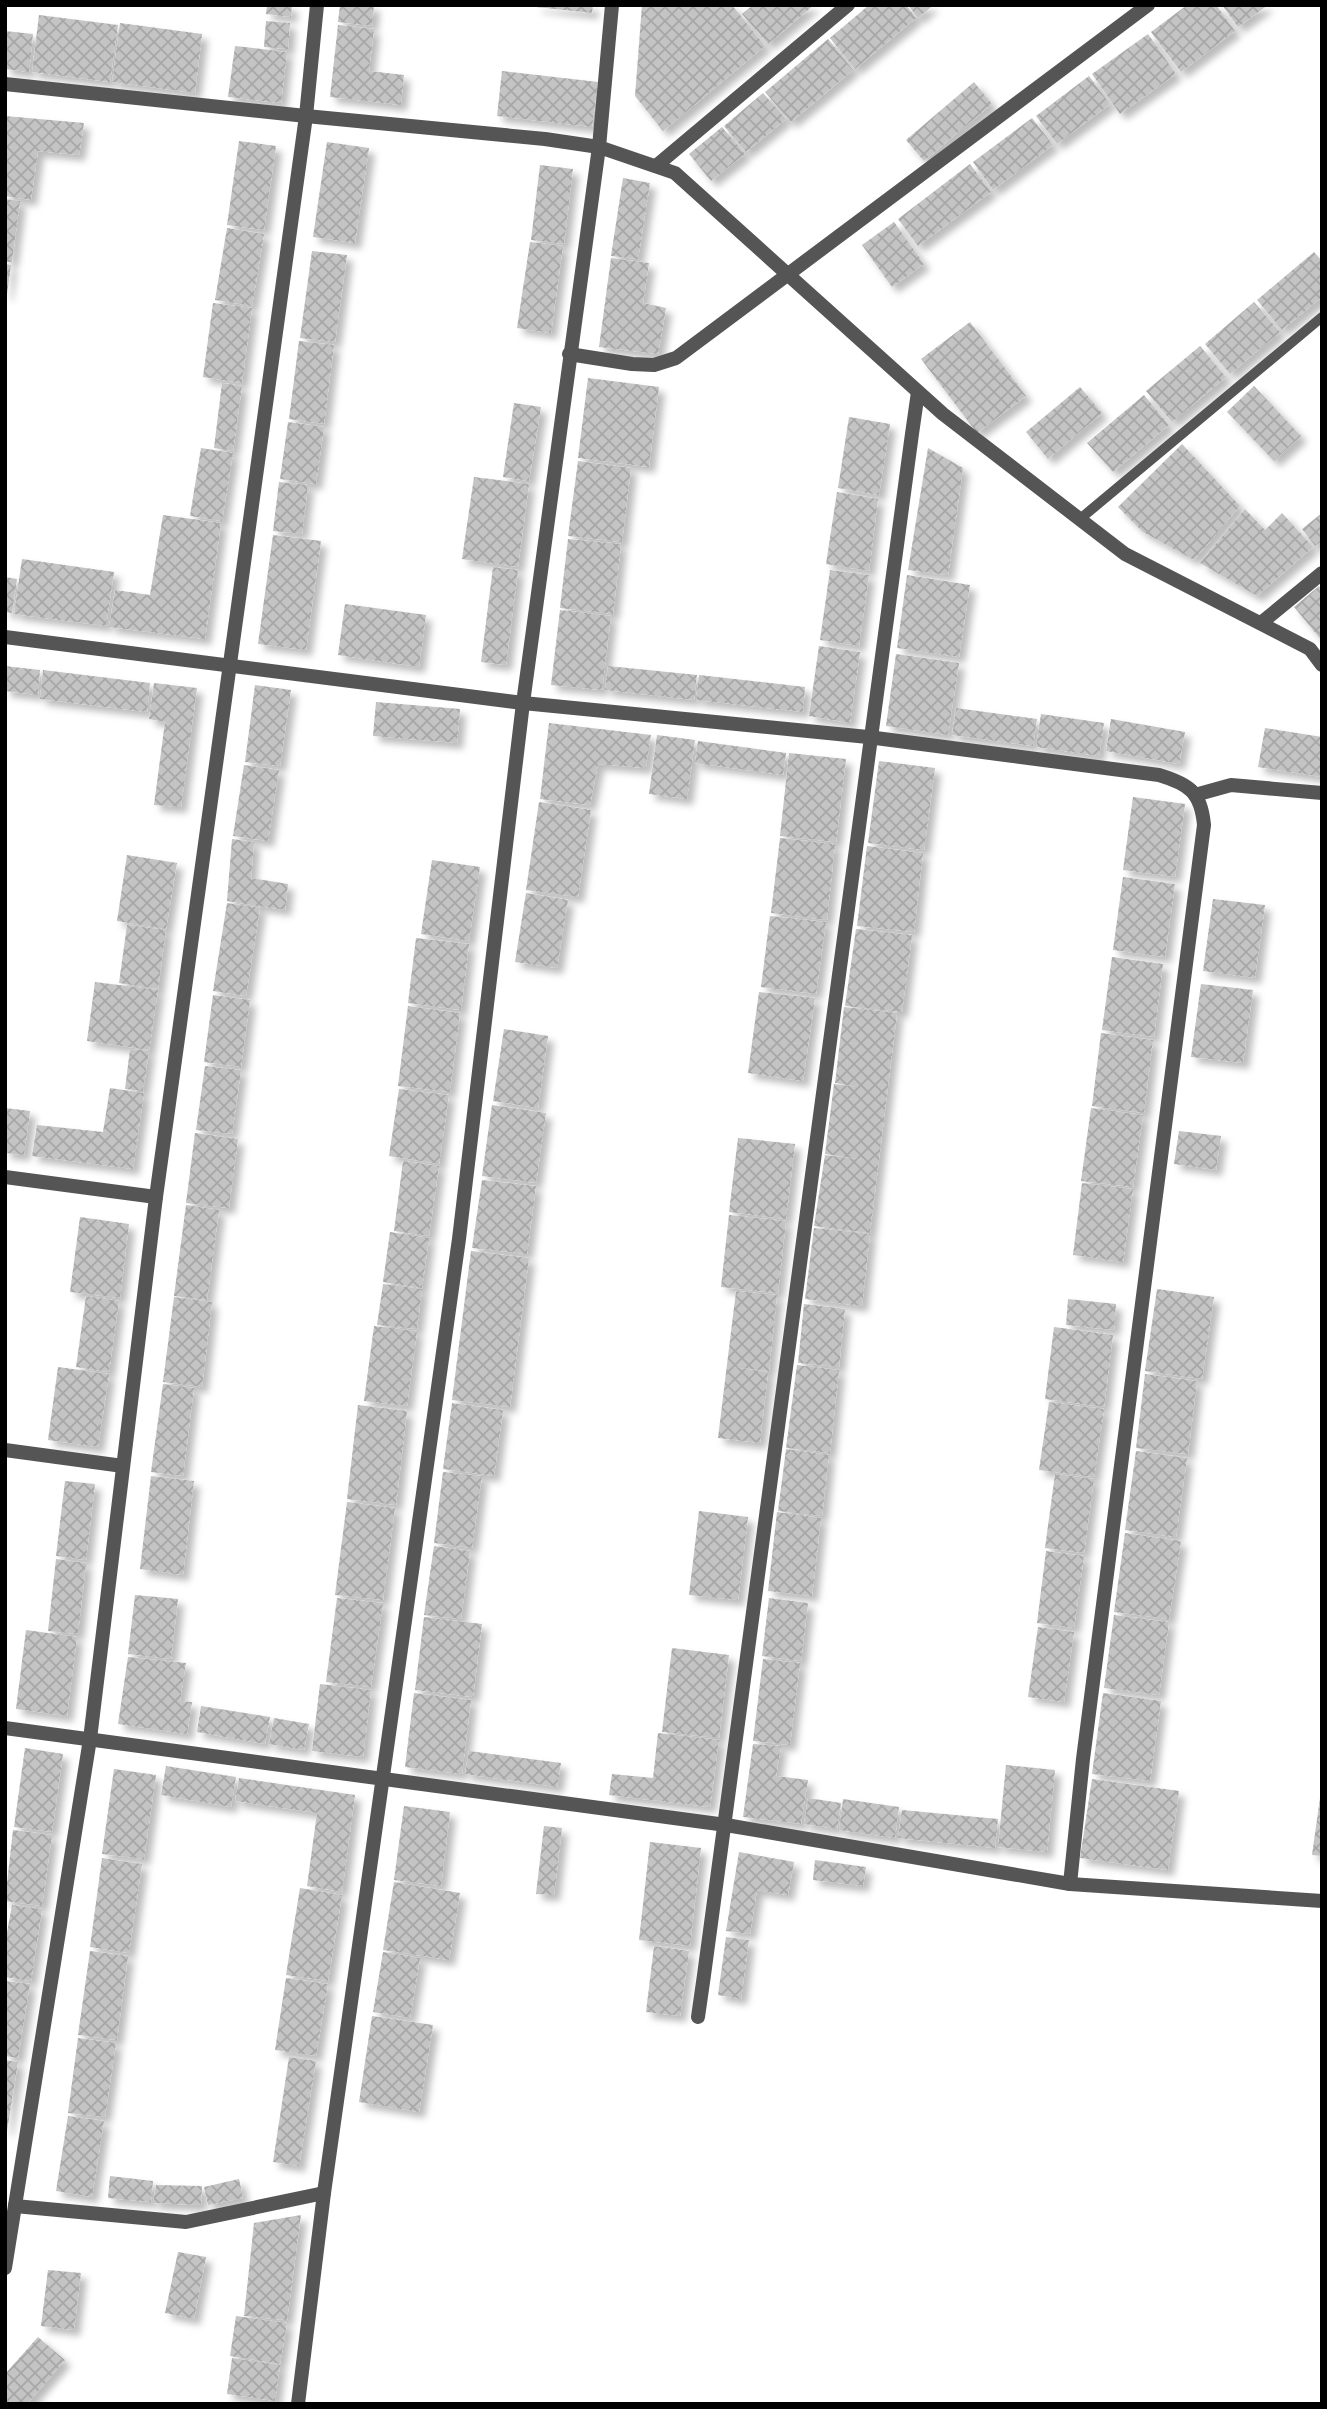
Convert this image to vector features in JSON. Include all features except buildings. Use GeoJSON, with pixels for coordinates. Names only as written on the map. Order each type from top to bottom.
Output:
{"type":"FeatureCollection","features":[{"type":"Feature","properties":{"kind":"street"},"geometry":{"type":"LineString","coordinates":[[5,2268],[90,1739],[156,1197],[232,666],[306,116],[317,5]]}},
{"type":"Feature","properties":{"kind":"street"},"geometry":{"type":"LineString","coordinates":[[298,2404],[324,2193],[457,1253],[523,703],[599,147],[612,5]]}},
{"type":"Feature","properties":{"kind":"street"},"geometry":{"type":"LineString","coordinates":[[656,166],[848,5]]}},
{"type":"Feature","properties":{"kind":"street"},"geometry":{"type":"LineString","coordinates":[[569,354],[654,365],[676,358],[1148,5]]}},
{"type":"Feature","properties":{"kind":"street"},"geometry":{"type":"LineString","coordinates":[[5,84],[532,138],[599,147],[675,173],[943,414],[1125,554],[1310,649],[1322,665]]}},
{"type":"Feature","properties":{"kind":"street"},"geometry":{"type":"LineString","coordinates":[[698,2017],[726,1825],[868,737],[918,392]]}},
{"type":"Feature","properties":{"kind":"street"},"geometry":{"type":"LineString","coordinates":[[1261,623],[1322,573]]}},
{"type":"Feature","properties":{"kind":"street"},"geometry":{"type":"LineString","coordinates":[[5,637],[523,703],[868,737],[1159,775],[1183,783],[1195,795],[1202,807],[1204,825],[1083,1759],[1070,1884]]}},
{"type":"Feature","properties":{"kind":"street"},"geometry":{"type":"LineString","coordinates":[[1195,795],[1231,785],[1322,793]]}},
{"type":"Feature","properties":{"kind":"street"},"geometry":{"type":"LineString","coordinates":[[5,1177],[156,1197]]}},
{"type":"Feature","properties":{"kind":"street"},"geometry":{"type":"LineString","coordinates":[[5,1450],[123,1466]]}},
{"type":"Feature","properties":{"kind":"street"},"geometry":{"type":"LineString","coordinates":[[5,1728],[726,1825],[1070,1884],[1322,1901]]}},
{"type":"Feature","properties":{"kind":"street"},"geometry":{"type":"LineString","coordinates":[[15,2206],[186,2222],[324,2193]]}},
{"type":"Feature","properties":{"kind":"lane"},"geometry":{"type":"LineString","coordinates":[[1080,519],[1322,317]]}}]}
